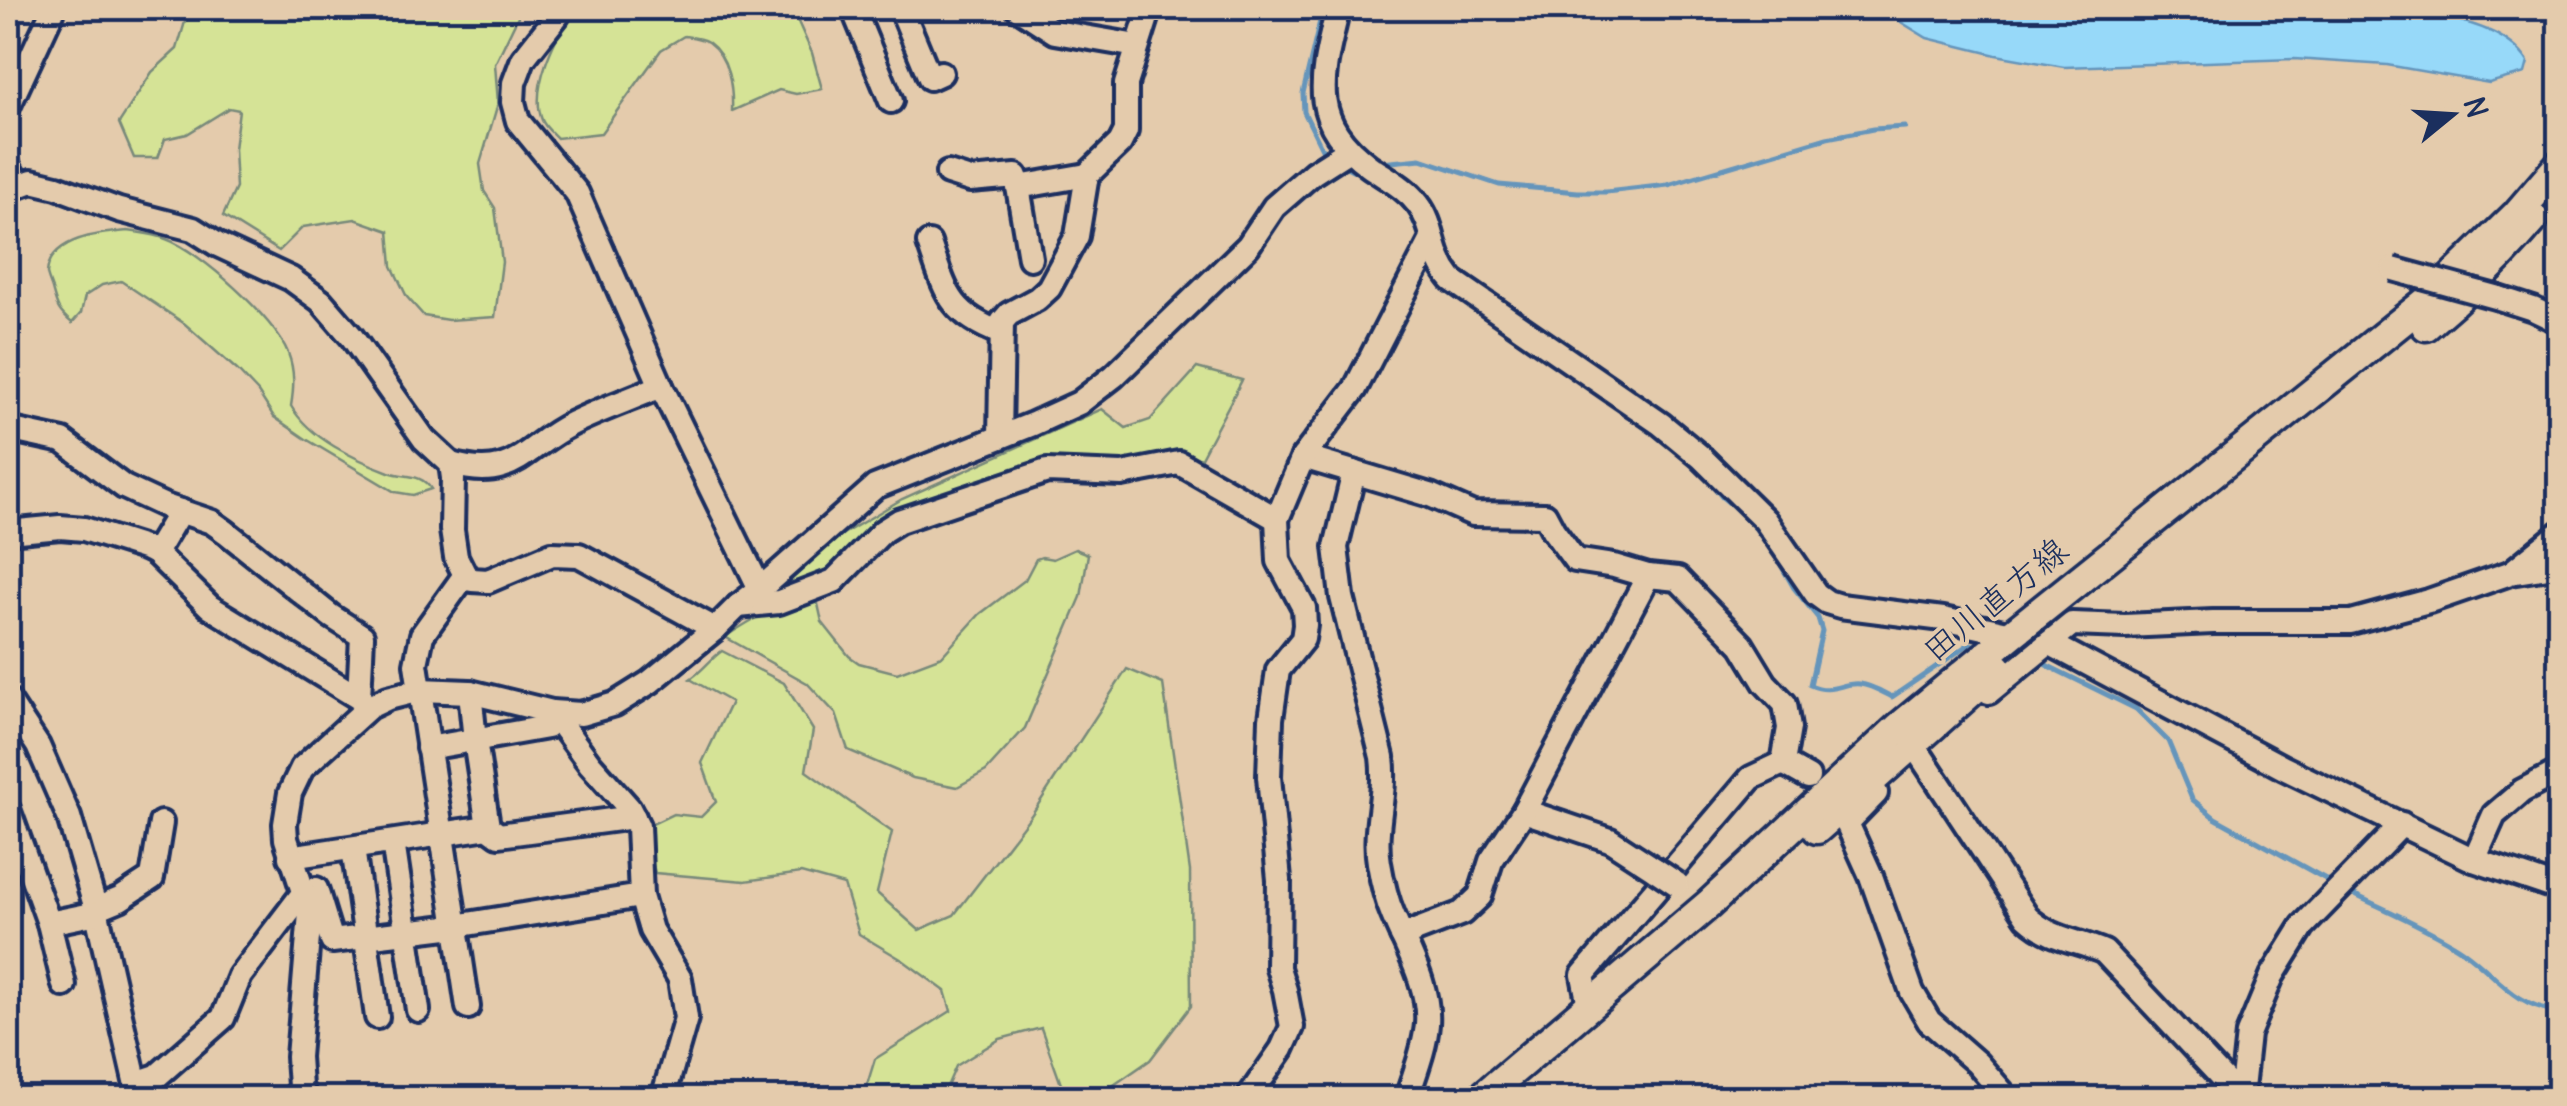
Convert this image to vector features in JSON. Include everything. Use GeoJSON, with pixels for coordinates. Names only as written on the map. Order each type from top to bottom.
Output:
{"type":"FeatureCollection","features":[{"type":"Feature","properties":{"kind":"main road","name":"田川直方線"},"geometry":{"type":"LineString","coordinates":[[1481,1098],[1709,904],[1899,727],[2432,297],[2517,214],[2560,164]]}},
{"type":"Feature","properties":{"kind":"main road","name":"田川直方線"},"geometry":{"type":"LineString","coordinates":[[1506,1098],[2029,641],[2455,302],[2507,251],[2560,189]]}},
{"type":"Feature","properties":{"kind":"street"},"geometry":{"type":"LineString","coordinates":[[8,106],[54,8]]}},
{"type":"Feature","properties":{"kind":"street"},"geometry":{"type":"LineString","coordinates":[[560,8],[523,59],[514,83],[518,121],[576,193],[661,386],[760,589]]}},
{"type":"Feature","properties":{"kind":"street"},"geometry":{"type":"LineString","coordinates":[[862,8],[854,11],[891,101]]}},
{"type":"Feature","properties":{"kind":"street"},"geometry":{"type":"LineString","coordinates":[[901,8],[930,78],[941,73]]}},
{"type":"Feature","properties":{"kind":"street"},"geometry":{"type":"LineString","coordinates":[[1018,8],[1055,32],[1137,46]]}},
{"type":"Feature","properties":{"kind":"street"},"geometry":{"type":"LineString","coordinates":[[1018,187],[1087,176],[1120,144],[1126,131],[1126,84],[1150,8]]}},
{"type":"Feature","properties":{"kind":"street"},"geometry":{"type":"LineString","coordinates":[[1338,8],[1322,93],[1338,156],[1400,186],[1416,201],[1442,268],[1452,280],[1661,424],[1701,457],[1765,520],[1816,594],[1827,602],[1944,619],[2012,634]]}},
{"type":"Feature","properties":{"kind":"street"},"geometry":{"type":"LineString","coordinates":[[428,748],[615,704],[650,682],[876,487],[1079,402],[1114,376],[1248,246],[1274,207],[1338,156]]}},
{"type":"Feature","properties":{"kind":"street"},"geometry":{"type":"LineString","coordinates":[[948,173],[970,180],[1016,176],[1030,258]]}},
{"type":"Feature","properties":{"kind":"street"},"geometry":{"type":"LineString","coordinates":[[1000,438],[1002,322],[1049,288],[1077,236],[1087,176]]}},
{"type":"Feature","properties":{"kind":"street"},"geometry":{"type":"LineString","coordinates":[[11,181],[57,187],[119,210],[192,230],[292,278],[321,302],[352,338],[424,439],[451,464],[492,470],[510,464],[573,423],[661,386]]}},
{"type":"Feature","properties":{"kind":"street"},"geometry":{"type":"LineString","coordinates":[[1248,1098],[1282,1049],[1292,1027],[1278,968],[1279,880],[1269,778],[1278,670],[1303,639],[1305,625],[1304,608],[1279,561],[1277,519],[1303,458],[1355,389],[1432,241]]}},
{"type":"Feature","properties":{"kind":"street"},"geometry":{"type":"LineString","coordinates":[[929,243],[947,295],[980,325],[1001,332]]}},
{"type":"Feature","properties":{"kind":"street"},"geometry":{"type":"LineString","coordinates":[[2393,269],[2499,298],[2560,322]]}},
{"type":"Feature","properties":{"kind":"street"},"geometry":{"type":"LineString","coordinates":[[8,429],[63,441],[124,487],[212,522],[330,616],[362,636],[364,702]]}},
{"type":"Feature","properties":{"kind":"street"},"geometry":{"type":"LineString","coordinates":[[1303,458],[1430,495],[1473,514],[1544,515],[1575,560],[1678,580],[1742,645],[1766,683],[1786,704],[1789,728],[1783,764]]}},
{"type":"Feature","properties":{"kind":"street"},"geometry":{"type":"LineString","coordinates":[[738,606],[779,602],[834,582],[883,530],[899,520],[1047,471],[1122,474],[1179,463],[1277,519]]}},
{"type":"Feature","properties":{"kind":"street"},"geometry":{"type":"LineString","coordinates":[[451,464],[452,530],[456,557],[466,576],[488,581],[552,554],[579,555],[715,629]]}},
{"type":"Feature","properties":{"kind":"street"},"geometry":{"type":"LineString","coordinates":[[1354,472],[1336,547],[1342,596],[1385,778],[1376,836],[1379,862],[1388,900],[1427,1008],[1427,1027],[1407,1098]]}},
{"type":"Feature","properties":{"kind":"street"},"geometry":{"type":"LineString","coordinates":[[155,553],[180,511]]}},
{"type":"Feature","properties":{"kind":"street"},"geometry":{"type":"LineString","coordinates":[[8,532],[84,529],[155,553],[210,607],[364,702]]}},
{"type":"Feature","properties":{"kind":"street"},"geometry":{"type":"LineString","coordinates":[[2510,573],[2560,533]]}},
{"type":"Feature","properties":{"kind":"street"},"geometry":{"type":"LineString","coordinates":[[2004,1098],[1977,1063],[1928,1021],[1912,992],[1871,876],[1843,819],[1894,776],[1917,750],[2072,624],[2351,622],[2510,573],[2560,565]]}},
{"type":"Feature","properties":{"kind":"street"},"geometry":{"type":"LineString","coordinates":[[466,576],[422,635],[416,664],[468,1007]]}},
{"type":"Feature","properties":{"kind":"street"},"geometry":{"type":"LineString","coordinates":[[1402,936],[1462,913],[1480,896],[1491,861],[1524,811],[1648,576]]}},
{"type":"Feature","properties":{"kind":"street"},"geometry":{"type":"LineString","coordinates":[[2049,642],[2284,768],[2474,860],[2560,889]]}},
{"type":"Feature","properties":{"kind":"street"},"geometry":{"type":"LineString","coordinates":[[641,896],[332,942],[286,824],[290,793],[302,768],[364,702],[420,690],[470,692],[550,720],[628,808],[638,826],[641,896],[651,930],[680,979],[686,1018],[663,1098]]}},
{"type":"Feature","properties":{"kind":"street"},"geometry":{"type":"LineString","coordinates":[[470,692],[488,827],[499,836],[634,817]]}},
{"type":"Feature","properties":{"kind":"street"},"geometry":{"type":"LineString","coordinates":[[8,700],[38,746],[69,816],[96,911],[137,1091],[222,1018],[240,976],[304,892]]}},
{"type":"Feature","properties":{"kind":"street"},"geometry":{"type":"LineString","coordinates":[[1917,750],[2028,916],[2042,931],[2104,952],[2241,1098]]}},
{"type":"Feature","properties":{"kind":"street"},"geometry":{"type":"LineString","coordinates":[[1783,764],[1808,777]]}},
{"type":"Feature","properties":{"kind":"street"},"geometry":{"type":"LineString","coordinates":[[1589,1006],[1583,976],[1751,778],[1783,764]]}},
{"type":"Feature","properties":{"kind":"street"},"geometry":{"type":"LineString","coordinates":[[2474,860],[2494,815],[2522,791],[2560,771]]}},
{"type":"Feature","properties":{"kind":"street"},"geometry":{"type":"LineString","coordinates":[[8,809],[17,866],[49,923],[64,985]]}},
{"type":"Feature","properties":{"kind":"street"},"geometry":{"type":"LineString","coordinates":[[1524,811],[1610,840],[1709,904]]}},
{"type":"Feature","properties":{"kind":"street"},"geometry":{"type":"LineString","coordinates":[[49,923],[96,911],[152,878],[161,822]]}},
{"type":"Feature","properties":{"kind":"street"},"geometry":{"type":"LineString","coordinates":[[2241,1098],[2248,1034],[2272,976],[2304,926],[2402,824]]}},
{"type":"Feature","properties":{"kind":"street"},"geometry":{"type":"LineString","coordinates":[[298,856],[488,827]]}},
{"type":"Feature","properties":{"kind":"street"},"geometry":{"type":"LineString","coordinates":[[394,842],[418,1010]]}},
{"type":"Feature","properties":{"kind":"street"},"geometry":{"type":"LineString","coordinates":[[354,848],[377,1018]]}},
{"type":"Feature","properties":{"kind":"street"},"geometry":{"type":"LineString","coordinates":[[298,856],[310,913],[298,1057],[305,1098]]}},
{"type":"Feature","properties":{"kind":"green space"},"geometry":{"type":"Polygon","coordinates":[[[192,8],[522,8],[495,64],[498,103],[480,164],[484,191],[495,208],[502,262],[495,317],[448,320],[424,316],[407,297],[392,266],[389,231],[355,219],[303,227],[279,251],[223,216],[236,188],[234,149],[239,110],[229,108],[187,134],[165,139],[158,158],[134,158],[119,123],[152,72],[177,49],[192,8]]]}},
{"type":"Feature","properties":{"kind":"green space"},"geometry":{"type":"Polygon","coordinates":[[[572,8],[797,8],[795,15],[822,89],[796,94],[779,90],[732,111],[730,83],[721,56],[708,42],[684,36],[661,50],[601,133],[557,138],[542,120],[539,93],[546,62],[572,8]]]}},
{"type":"Feature","properties":{"kind":"green space"},"geometry":{"type":"Polygon","coordinates":[[[128,231],[166,239],[198,257],[269,323],[281,339],[292,366],[291,406],[321,438],[389,472],[418,478],[431,489],[413,495],[395,492],[306,439],[274,417],[237,370],[185,324],[121,281],[102,285],[85,296],[81,313],[72,323],[57,304],[47,275],[50,261],[78,239],[128,231]]]}},
{"type":"Feature","properties":{"kind":"green space"},"geometry":{"type":"Polygon","coordinates":[[[1197,368],[1242,380],[1196,467],[1113,469],[1045,465],[896,518],[834,575],[790,591],[784,580],[843,534],[902,499],[1102,409],[1126,428],[1150,420],[1197,368]]]}},
{"type":"Feature","properties":{"kind":"green space"},"geometry":{"type":"Polygon","coordinates":[[[1075,549],[1088,554],[1081,597],[1025,728],[986,771],[957,787],[913,778],[848,750],[836,714],[807,683],[725,637],[755,618],[810,596],[818,604],[822,622],[849,656],[859,663],[897,673],[942,656],[980,614],[1025,580],[1036,559],[1053,559],[1075,549]]]}},
{"type":"Feature","properties":{"kind":"green space"},"geometry":{"type":"Polygon","coordinates":[[[722,651],[784,683],[813,730],[806,771],[892,832],[877,893],[919,930],[954,915],[1032,814],[1127,669],[1163,684],[1190,871],[1191,1006],[1150,1060],[1095,1098],[1059,1098],[1062,1087],[1041,1028],[1000,1039],[956,1066],[942,1098],[863,1098],[875,1059],[951,1011],[945,991],[859,934],[844,885],[801,873],[745,881],[655,873],[648,846],[650,825],[673,814],[701,817],[716,802],[702,763],[731,702],[690,679],[722,651]]]}},
{"type":"Feature","properties":{"kind":"water"},"geometry":{"type":"Polygon","coordinates":[[[1878,8],[2409,8],[2491,32],[2518,50],[2528,62],[2525,73],[2489,83],[2387,65],[2294,59],[2064,67],[1927,38],[1878,8]]]}},
{"type":"Feature","properties":{"kind":"waterway"},"geometry":{"type":"LineString","coordinates":[[1323,8],[1303,93],[1304,112],[1325,155]]}},
{"type":"Feature","properties":{"kind":"waterway"},"geometry":{"type":"LineString","coordinates":[[1381,163],[1421,159],[1499,185],[1606,192],[1668,185],[1827,138],[1905,127]]}},
{"type":"Feature","properties":{"kind":"waterway"},"geometry":{"type":"LineString","coordinates":[[1339,163],[1364,176]]}},
{"type":"Feature","properties":{"kind":"waterway"},"geometry":{"type":"LineString","coordinates":[[1394,196],[1410,213],[1422,241]]}},
{"type":"Feature","properties":{"kind":"waterway"},"geometry":{"type":"LineString","coordinates":[[1429,266],[1443,285]]}},
{"type":"Feature","properties":{"kind":"waterway"},"geometry":{"type":"LineString","coordinates":[[1706,477],[1722,497],[1748,518],[1818,618],[1822,631],[1810,685],[1831,689],[1860,684],[1892,697],[1969,644],[1982,647]]}},
{"type":"Feature","properties":{"kind":"waterway"},"geometry":{"type":"LineString","coordinates":[[2036,660],[2136,709],[2168,741],[2192,799],[2215,818],[2333,883]]}},
{"type":"Feature","properties":{"kind":"waterway"},"geometry":{"type":"LineString","coordinates":[[2347,891],[2454,945],[2528,1003],[2560,1011]]}}]}
